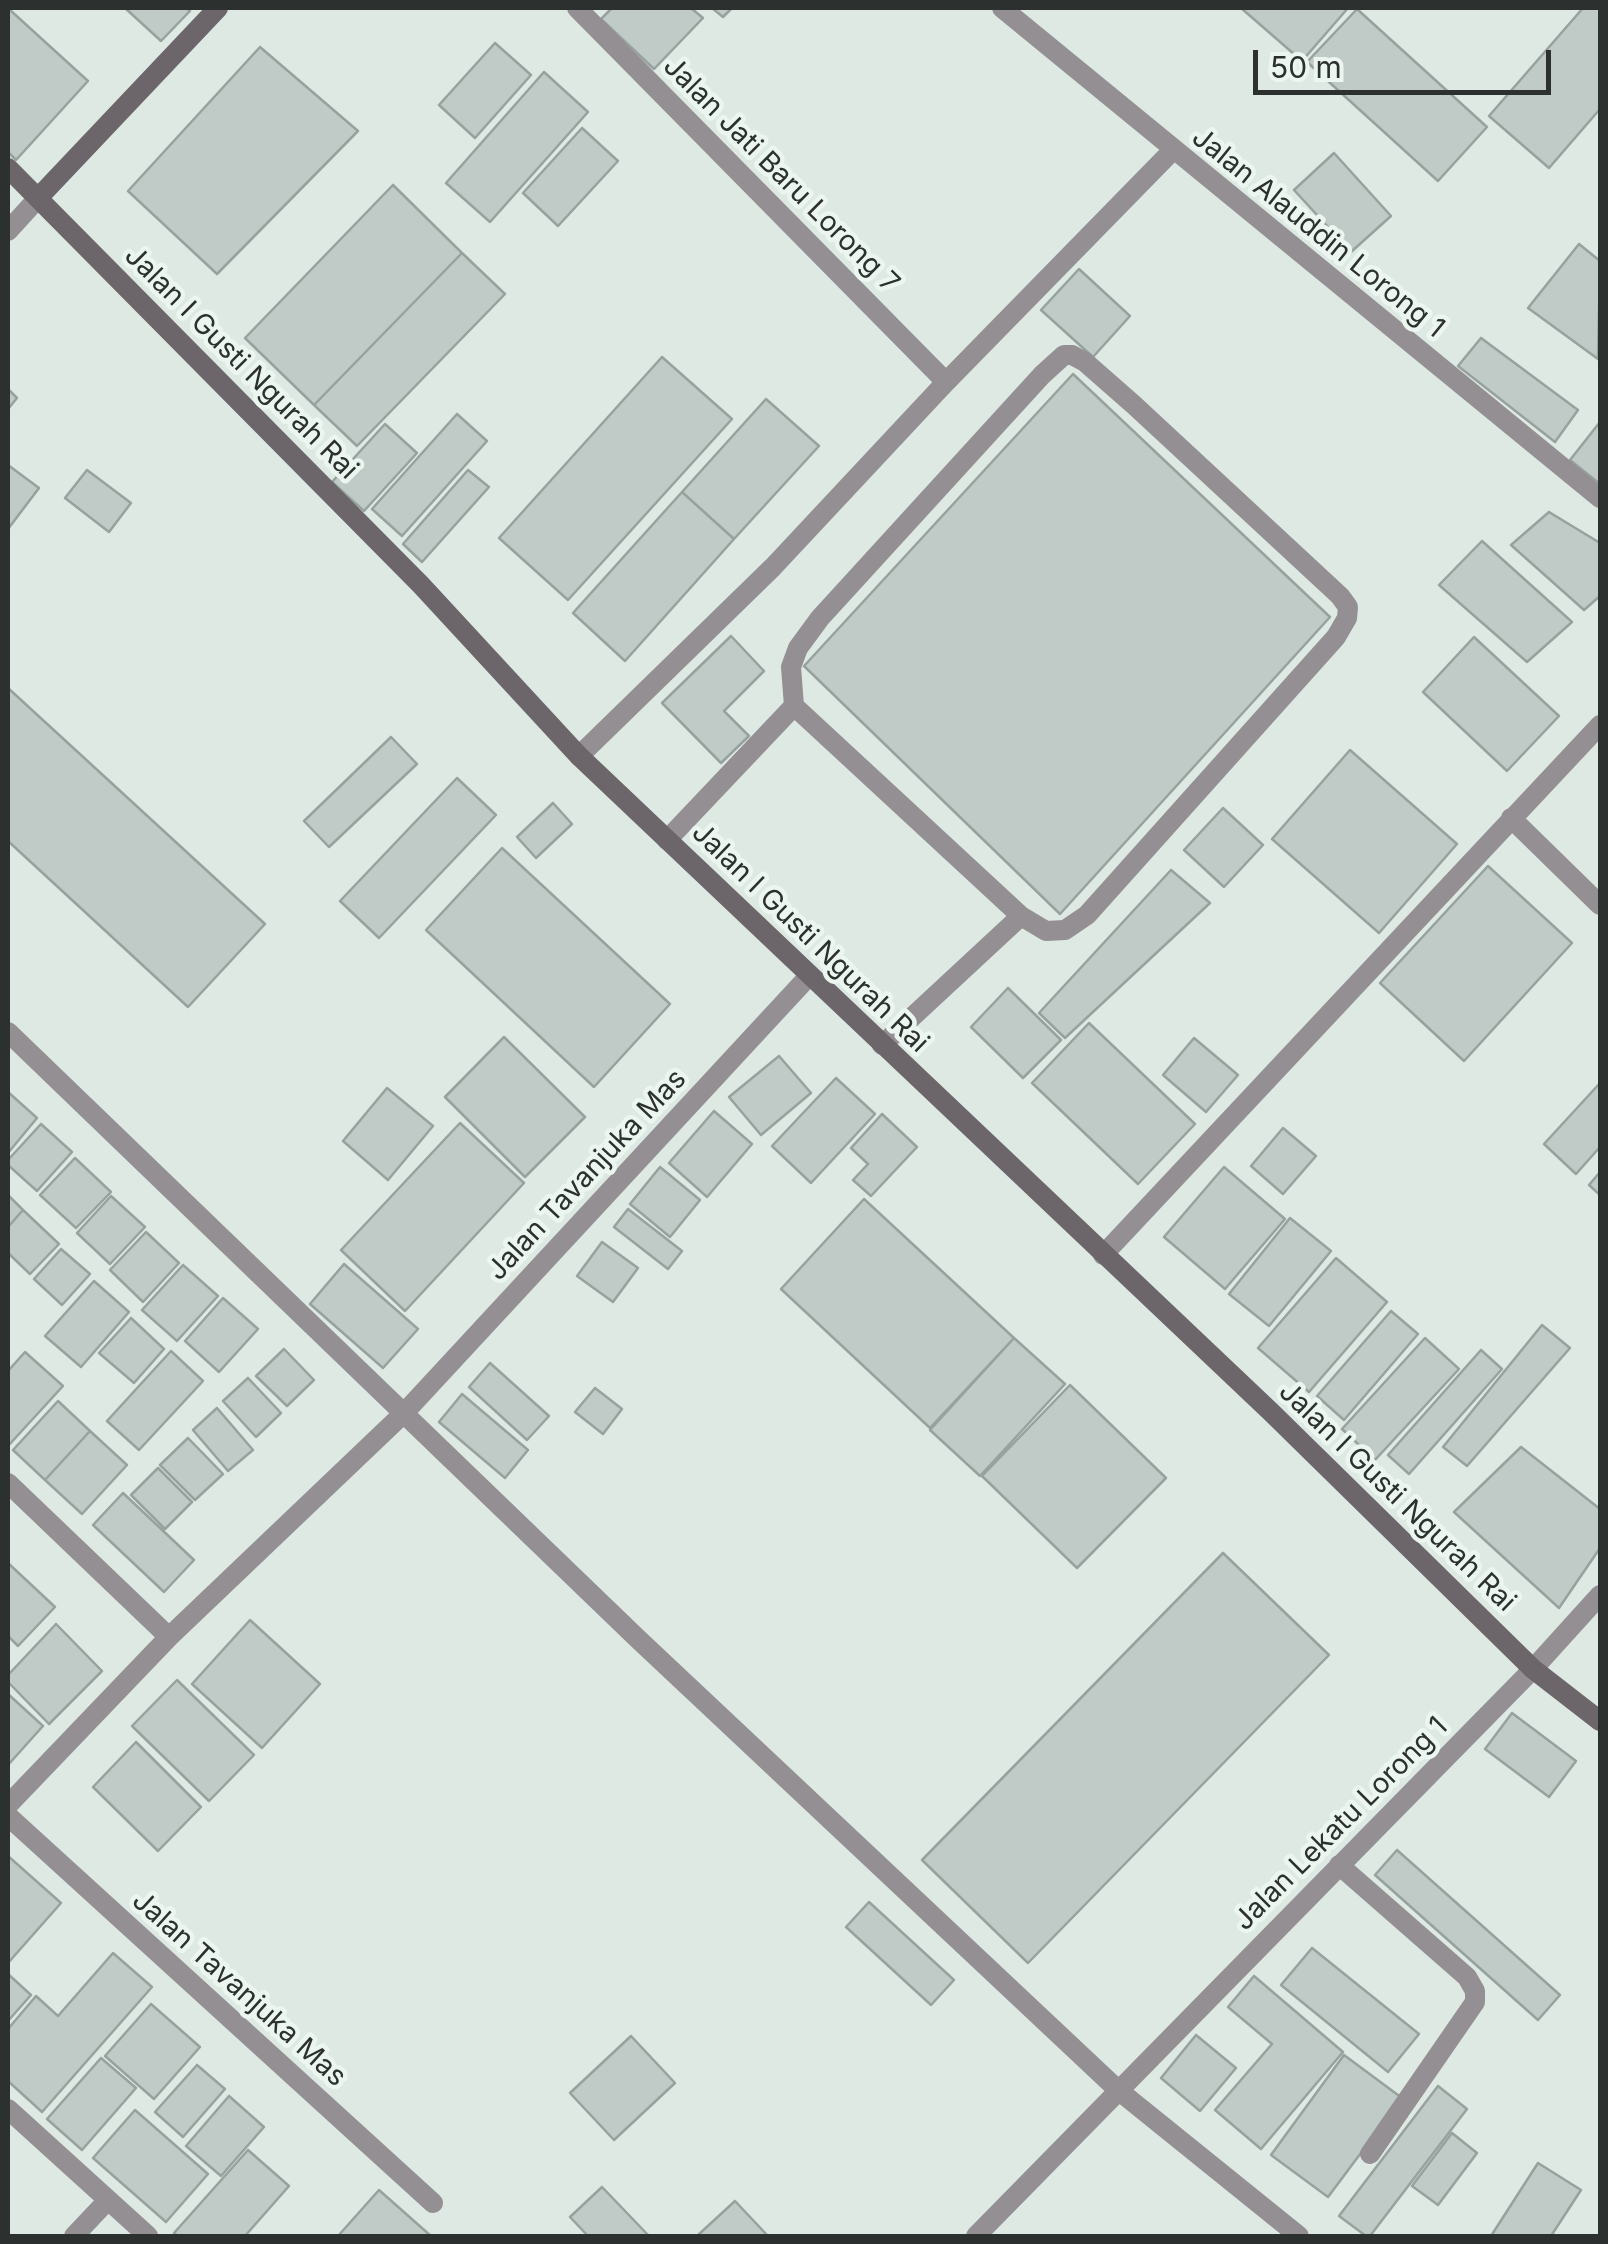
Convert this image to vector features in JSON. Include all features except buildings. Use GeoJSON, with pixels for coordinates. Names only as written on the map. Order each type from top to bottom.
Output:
{"type":"FeatureCollection","features":[{"type":"Feature","properties":{"kind":"main road"},"geometry":{"type":"LineString","coordinates":[[39,197],[218,8]]}},
{"type":"Feature","properties":{"kind":"main road","name":"Jalan I Gusti Ngurah Rai"},"geometry":{"type":"LineString","coordinates":[[8,168],[421,585],[579,756],[1271,1412],[1533,1669],[1600,1721]]}},
{"type":"Feature","properties":{"kind":"street","name":"Jalan Jati Baru Lorong 7"},"geometry":{"type":"LineString","coordinates":[[577,8],[946,382]]}},
{"type":"Feature","properties":{"kind":"street","name":"Jalan Alauddin Lorong 1"},"geometry":{"type":"LineString","coordinates":[[1002,8],[1600,498]]}},
{"type":"Feature","properties":{"kind":"street"},"geometry":{"type":"LineString","coordinates":[[579,756],[773,567],[946,382],[1173,150]]}},
{"type":"Feature","properties":{"kind":"street"},"geometry":{"type":"LineString","coordinates":[[8,230],[39,197]]}},
{"type":"Feature","properties":{"kind":"street"},"geometry":{"type":"LineString","coordinates":[[1064,355],[1085,362],[1134,404],[1340,596],[1348,608],[1336,637],[1087,915],[1065,930],[1046,930],[1021,916],[794,706],[791,667],[798,648],[820,618],[1064,355]]}},
{"type":"Feature","properties":{"kind":"street"},"geometry":{"type":"LineString","coordinates":[[667,840],[794,706]]}},
{"type":"Feature","properties":{"kind":"street"},"geometry":{"type":"LineString","coordinates":[[1103,1255],[1600,725]]}},
{"type":"Feature","properties":{"kind":"street"},"geometry":{"type":"LineString","coordinates":[[1511,818],[1600,905]]}},
{"type":"Feature","properties":{"kind":"street"},"geometry":{"type":"LineString","coordinates":[[882,1045],[1021,916]]}},
{"type":"Feature","properties":{"kind":"street","name":"Jalan Tavanjuka Mas"},"geometry":{"type":"LineString","coordinates":[[8,1805],[168,1638],[405,1412],[809,976]]}},
{"type":"Feature","properties":{"kind":"street"},"geometry":{"type":"LineString","coordinates":[[8,1032],[638,1639],[1118,2090],[1299,2236]]}},
{"type":"Feature","properties":{"kind":"street"},"geometry":{"type":"LineString","coordinates":[[8,1483],[168,1638]]}},
{"type":"Feature","properties":{"kind":"street","name":"Jalan Lekatu Lorong 1"},"geometry":{"type":"LineString","coordinates":[[976,2236],[1600,1596]]}},
{"type":"Feature","properties":{"kind":"street","name":"Jalan Tavanjuka Mas"},"geometry":{"type":"LineString","coordinates":[[8,1816],[433,2203]]}},
{"type":"Feature","properties":{"kind":"street"},"geometry":{"type":"LineString","coordinates":[[1339,1865],[1467,1977],[1476,1991],[1475,2002],[1370,2154]]}},
{"type":"Feature","properties":{"kind":"street"},"geometry":{"type":"LineString","coordinates":[[8,2109],[148,2236]]}},
{"type":"Feature","properties":{"kind":"street"},"geometry":{"type":"LineString","coordinates":[[74,2236],[108,2200]]}}]}
